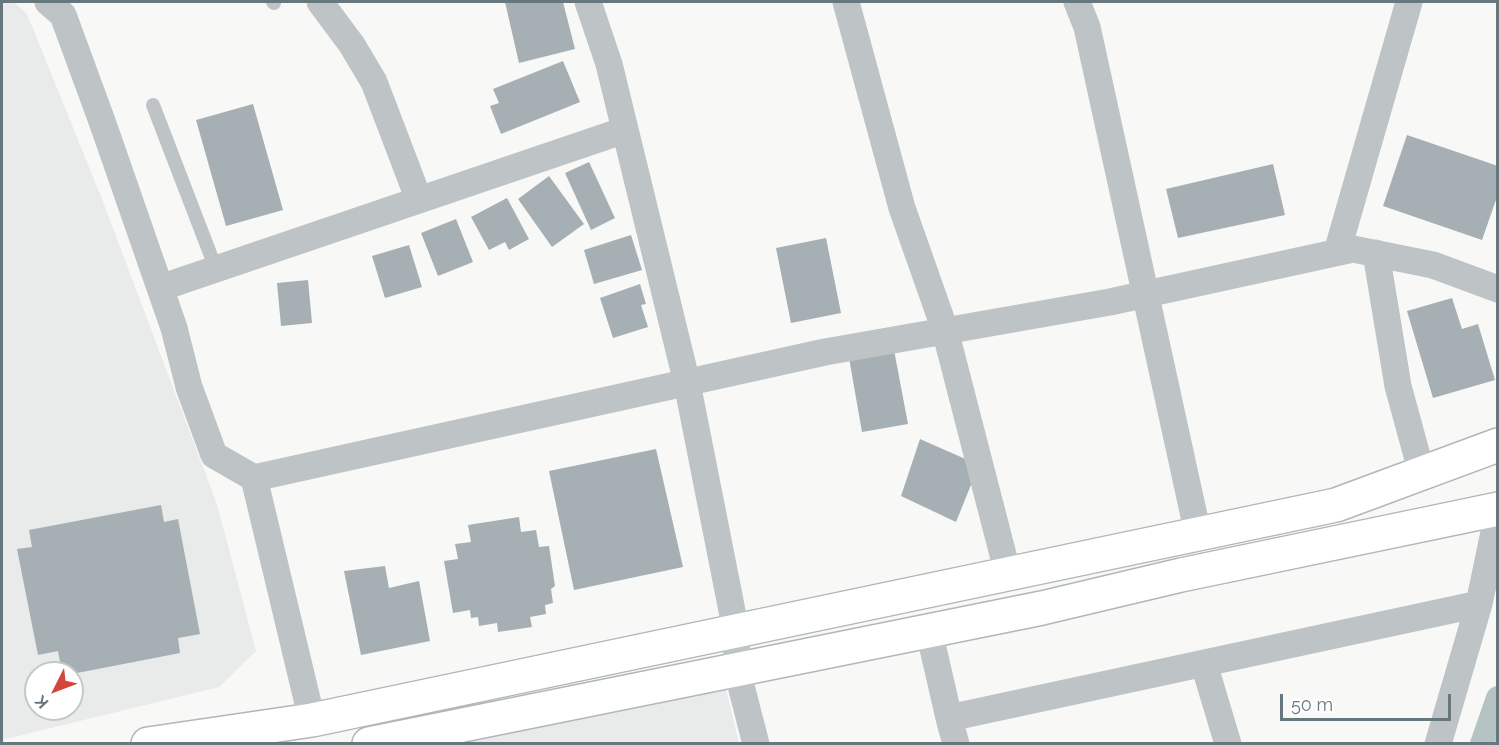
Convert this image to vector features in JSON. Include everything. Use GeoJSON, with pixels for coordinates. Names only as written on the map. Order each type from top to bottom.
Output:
{"type":"FeatureCollection","features":[{"type":"Feature","properties":{"kind":"main road"},"geometry":{"type":"LineString","coordinates":[[148,744],[312,720],[1336,505],[1497,445]]}},
{"type":"Feature","properties":{"kind":"main road"},"geometry":{"type":"LineString","coordinates":[[369,744],[929,631],[1497,511]]}},
{"type":"Feature","properties":{"kind":"street"},"geometry":{"type":"LineString","coordinates":[[320,2],[352,45],[374,82],[419,200]]}},
{"type":"Feature","properties":{"kind":"street"},"geometry":{"type":"LineString","coordinates":[[588,2],[609,64],[687,383],[736,631],[737,670],[756,744]]}},
{"type":"Feature","properties":{"kind":"street"},"geometry":{"type":"LineString","coordinates":[[846,2],[902,208],[945,330],[1008,574]]}},
{"type":"Feature","properties":{"kind":"street"},"geometry":{"type":"LineString","coordinates":[[1077,2],[1087,27],[1198,534]]}},
{"type":"Feature","properties":{"kind":"street"},"geometry":{"type":"LineString","coordinates":[[1337,252],[1409,2]]}},
{"type":"Feature","properties":{"kind":"street"},"geometry":{"type":"LineString","coordinates":[[52,3],[63,15],[174,328],[189,387],[214,455],[254,478],[825,352],[1147,294],[1353,249],[1433,266],[1497,289]]}},
{"type":"Feature","properties":{"kind":"street"},"geometry":{"type":"LineString","coordinates":[[160,288],[625,130]]}},
{"type":"Feature","properties":{"kind":"street"},"geometry":{"type":"LineString","coordinates":[[1376,253],[1398,386],[1422,474]]}},
{"type":"Feature","properties":{"kind":"street"},"geometry":{"type":"LineString","coordinates":[[254,478],[312,720]]}},
{"type":"Feature","properties":{"kind":"street"},"geometry":{"type":"LineString","coordinates":[[1438,744],[1479,604],[1497,511]]}},
{"type":"Feature","properties":{"kind":"street"},"geometry":{"type":"LineString","coordinates":[[950,718],[1479,604]]}},
{"type":"Feature","properties":{"kind":"street"},"geometry":{"type":"LineString","coordinates":[[929,631],[956,744]]}},
{"type":"Feature","properties":{"kind":"street"},"geometry":{"type":"LineString","coordinates":[[1204,664],[1228,744]]}},
{"type":"Feature","properties":{"kind":"lane"},"geometry":{"type":"LineString","coordinates":[[153,105],[216,269]]}},
{"type":"Feature","properties":{"kind":"shaded area"},"geometry":{"type":"Polygon","coordinates":[[[2,2],[14,2],[27,14],[100,194],[217,504],[256,651],[219,687],[84,720],[84,661],[24,661],[24,721],[80,721],[2,740],[2,2]]]}},
{"type":"Feature","properties":{"kind":"shaded area"},"geometry":{"type":"Polygon","coordinates":[[[726,689],[739,743],[453,744],[726,689]]]}},
{"type":"Feature","properties":{"kind":"building"},"geometry":{"type":"Polygon","coordinates":[[[505,2],[563,2],[575,49],[519,63],[505,2]]]}},
{"type":"Feature","properties":{"kind":"building"},"geometry":{"type":"Polygon","coordinates":[[[563,61],[580,102],[501,134],[490,106],[499,103],[493,89],[563,61]]]}},
{"type":"Feature","properties":{"kind":"building"},"geometry":{"type":"Polygon","coordinates":[[[253,104],[283,210],[226,226],[196,120],[253,104]]]}},
{"type":"Feature","properties":{"kind":"building"},"geometry":{"type":"Polygon","coordinates":[[[1407,135],[1498,166],[1498,194],[1482,240],[1383,206],[1407,135]]]}},
{"type":"Feature","properties":{"kind":"building"},"geometry":{"type":"Polygon","coordinates":[[[589,162],[615,218],[591,230],[565,173],[589,162]]]}},
{"type":"Feature","properties":{"kind":"building"},"geometry":{"type":"Polygon","coordinates":[[[1273,164],[1285,215],[1178,238],[1166,189],[1273,164]]]}},
{"type":"Feature","properties":{"kind":"building"},"geometry":{"type":"Polygon","coordinates":[[[549,176],[584,224],[552,247],[518,199],[549,176]]]}},
{"type":"Feature","properties":{"kind":"building"},"geometry":{"type":"Polygon","coordinates":[[[507,198],[529,239],[509,250],[505,242],[489,250],[471,217],[507,198]]]}},
{"type":"Feature","properties":{"kind":"building"},"geometry":{"type":"Polygon","coordinates":[[[456,219],[473,262],[438,276],[421,233],[456,219]]]}},
{"type":"Feature","properties":{"kind":"building"},"geometry":{"type":"Polygon","coordinates":[[[631,235],[642,270],[594,284],[584,250],[631,235]]]}},
{"type":"Feature","properties":{"kind":"building"},"geometry":{"type":"Polygon","coordinates":[[[826,238],[841,313],[791,323],[776,248],[826,238]]]}},
{"type":"Feature","properties":{"kind":"building"},"geometry":{"type":"Polygon","coordinates":[[[409,245],[422,287],[385,298],[372,256],[409,245]]]}},
{"type":"Feature","properties":{"kind":"building"},"geometry":{"type":"Polygon","coordinates":[[[308,280],[312,323],[281,326],[277,283],[308,280]]]}},
{"type":"Feature","properties":{"kind":"building"},"geometry":{"type":"Polygon","coordinates":[[[640,284],[646,304],[641,305],[648,327],[613,338],[600,298],[640,284]]]}},
{"type":"Feature","properties":{"kind":"building"},"geometry":{"type":"Polygon","coordinates":[[[1452,298],[1462,329],[1478,324],[1495,380],[1433,398],[1407,311],[1452,298]]]}},
{"type":"Feature","properties":{"kind":"building"},"geometry":{"type":"Polygon","coordinates":[[[894,350],[908,424],[862,432],[849,358],[894,350]]]}},
{"type":"Feature","properties":{"kind":"building"},"geometry":{"type":"Polygon","coordinates":[[[920,439],[979,465],[956,522],[901,496],[920,439]]]}},
{"type":"Feature","properties":{"kind":"building"},"geometry":{"type":"Polygon","coordinates":[[[656,449],[683,567],[574,590],[549,471],[656,449]]]}},
{"type":"Feature","properties":{"kind":"building"},"geometry":{"type":"Polygon","coordinates":[[[161,505],[164,522],[178,519],[200,634],[178,638],[180,653],[84,672],[84,661],[60,661],[58,651],[38,655],[17,549],[32,547],[29,530],[161,505]]]}},
{"type":"Feature","properties":{"kind":"building"},"geometry":{"type":"Polygon","coordinates":[[[519,517],[521,532],[536,530],[539,547],[549,546],[555,586],[551,589],[553,603],[545,605],[546,614],[530,617],[532,627],[498,632],[497,623],[479,626],[478,617],[471,618],[470,610],[453,613],[444,561],[458,559],[455,544],[471,542],[468,525],[519,517]]]}},
{"type":"Feature","properties":{"kind":"building"},"geometry":{"type":"Polygon","coordinates":[[[385,566],[389,588],[419,581],[430,641],[361,655],[344,571],[385,566]]]}},
{"type":"Feature","properties":{"kind":"waterway"},"geometry":{"type":"LineString","coordinates":[[1482,744],[1498,698]]}}]}
